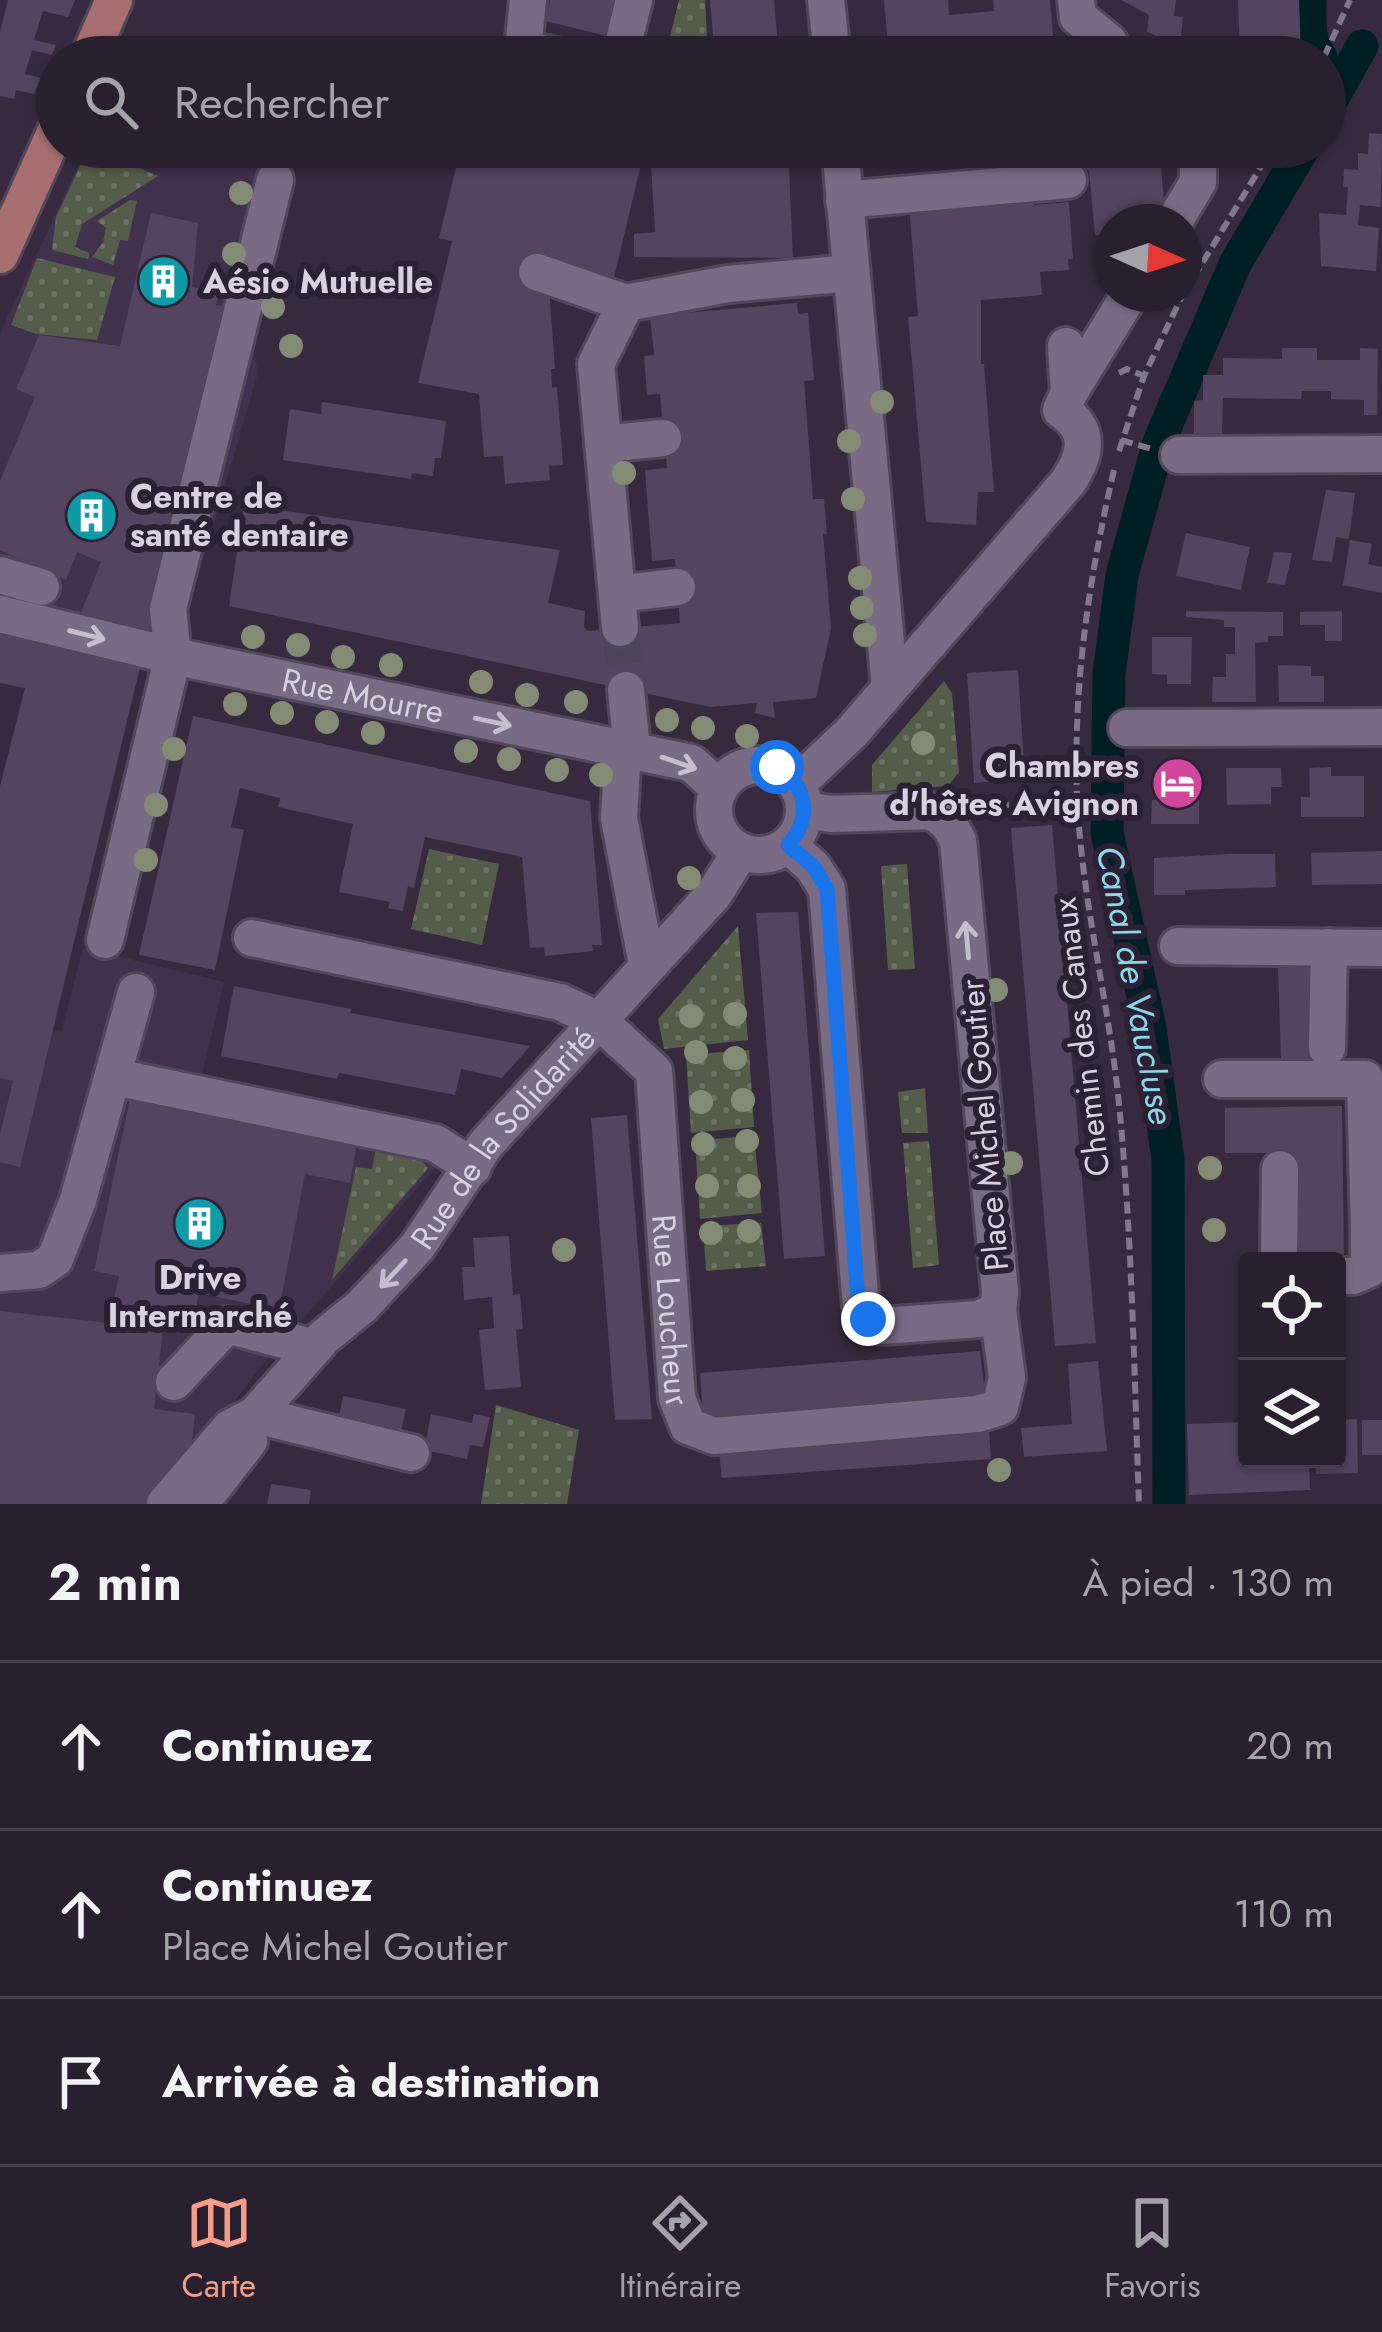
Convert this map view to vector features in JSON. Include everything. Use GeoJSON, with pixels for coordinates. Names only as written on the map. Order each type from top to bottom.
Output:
{"type":"FeatureCollection","features":[{"type":"Feature","properties":{"kind":"main road"},"geometry":{"type":"LineString","coordinates":[[98,36],[114,0]]}},
{"type":"Feature","properties":{"kind":"main road"},"geometry":{"type":"LineString","coordinates":[[5,233],[37,168]]}},
{"type":"Feature","properties":{"kind":"street"},"geometry":{"type":"LineString","coordinates":[[524,36],[528,0]]}},
{"type":"Feature","properties":{"kind":"street"},"geometry":{"type":"LineString","coordinates":[[625,36],[634,0]]}},
{"type":"Feature","properties":{"kind":"street"},"geometry":{"type":"LineString","coordinates":[[826,0],[830,36]]}},
{"type":"Feature","properties":{"kind":"street"},"geometry":{"type":"LineString","coordinates":[[1076,0],[1078,17],[1102,36]]}},
{"type":"Feature","properties":{"kind":"street"},"geometry":{"type":"LineString","coordinates":[[841,168],[890,687]]}},
{"type":"Feature","properties":{"kind":"street"},"geometry":{"type":"LineString","coordinates":[[1185,204],[1198,182],[1198,168]]}},
{"type":"Feature","properties":{"kind":"street"},"geometry":{"type":"LineString","coordinates":[[105,940],[173,656],[168,609],[275,180]]}},
{"type":"Feature","properties":{"kind":"street"},"geometry":{"type":"LineString","coordinates":[[844,200],[1068,180]]}},
{"type":"Feature","properties":{"kind":"street"},"geometry":{"type":"LineString","coordinates":[[537,272],[626,303],[728,284],[851,273]]}},
{"type":"Feature","properties":{"kind":"street"},"geometry":{"type":"LineString","coordinates":[[626,303],[596,364],[619,611],[677,587]]}},
{"type":"Feature","properties":{"kind":"street"},"geometry":{"type":"LineString","coordinates":[[932,811],[832,814],[801,797],[777,767],[764,764],[739,769],[719,788],[715,802],[719,831],[741,851],[765,855],[788,845],[803,823],[801,797],[1068,482],[1085,449],[1078,424],[1061,410],[1119,312]]}},
{"type":"Feature","properties":{"kind":"street"},"geometry":{"type":"LineString","coordinates":[[1066,346],[1069,393]]}},
{"type":"Feature","properties":{"kind":"street"},"geometry":{"type":"LineString","coordinates":[[603,444],[664,438]]}},
{"type":"Feature","properties":{"kind":"street"},"geometry":{"type":"LineString","coordinates":[[1179,455],[1382,454]]}},
{"type":"Feature","properties":{"kind":"street"},"geometry":{"type":"LineString","coordinates":[[0,575],[40,587]]}},
{"type":"Feature","properties":{"kind":"street","name":"Rue Mourre"},"geometry":{"type":"LineString","coordinates":[[0,614],[173,656],[691,763],[719,788]]}},
{"type":"Feature","properties":{"kind":"street"},"geometry":{"type":"LineString","coordinates":[[626,690],[628,749],[619,818],[647,965]]}},
{"type":"Feature","properties":{"kind":"street"},"geometry":{"type":"LineString","coordinates":[[1127,728],[1382,727]]}},
{"type":"Feature","properties":{"kind":"street","name":"Place Michel Goutier"},"geometry":{"type":"LineString","coordinates":[[788,845],[813,866],[827,889],[860,1307],[868,1319],[882,1326],[980,1318],[998,1310],[1000,1292],[958,842],[949,824],[932,811]]}},
{"type":"Feature","properties":{"kind":"street","name":"Rue de la Solidarité"},"geometry":{"type":"LineString","coordinates":[[165,1504],[230,1428],[255,1414],[319,1342],[362,1306],[417,1247],[486,1144],[714,894],[741,851]]}},
{"type":"Feature","properties":{"kind":"street"},"geometry":{"type":"LineString","coordinates":[[252,938],[560,1002],[598,1020]]}},
{"type":"Feature","properties":{"kind":"street"},"geometry":{"type":"LineString","coordinates":[[1178,946],[1382,948]]}},
{"type":"Feature","properties":{"kind":"street"},"geometry":{"type":"LineString","coordinates":[[1327,1048],[1329,947]]}},
{"type":"Feature","properties":{"kind":"street"},"geometry":{"type":"LineString","coordinates":[[1,1269],[39,1270],[55,1259],[78,1200],[136,992]]}},
{"type":"Feature","properties":{"kind":"street","name":"Rue Loucheur"},"geometry":{"type":"LineString","coordinates":[[598,1020],[654,1071],[676,1398],[688,1426],[714,1436],[977,1414],[1000,1407],[1007,1378],[998,1310]]}},
{"type":"Feature","properties":{"kind":"street"},"geometry":{"type":"LineString","coordinates":[[115,1077],[435,1143],[472,1167]]}},
{"type":"Feature","properties":{"kind":"street"},"geometry":{"type":"LineString","coordinates":[[1222,1079],[1365,1078],[1376,1229],[1369,1269],[1346,1276]]}},
{"type":"Feature","properties":{"kind":"street"},"geometry":{"type":"LineString","coordinates":[[1280,1169],[1280,1252]]}},
{"type":"Feature","properties":{"kind":"street"},"geometry":{"type":"LineString","coordinates":[[174,1382],[227,1325],[319,1342]]}},
{"type":"Feature","properties":{"kind":"street"},"geometry":{"type":"LineString","coordinates":[[255,1414],[411,1453]]}},
{"type":"Feature","properties":{"kind":"street","name":"Rue de la Solidarité"},"geometry":{"type":"LineString","coordinates":[[200,1504],[250,1439],[255,1414]]}},
{"type":"Feature","properties":{"kind":"path"},"geometry":{"type":"LineString","coordinates":[[1334,36],[1350,0]]}},
{"type":"Feature","properties":{"kind":"path","name":"Chemin des Canaux"},"geometry":{"type":"LineString","coordinates":[[1202,264],[1260,168]]}},
{"type":"Feature","properties":{"kind":"path","name":"Chemin des Canaux"},"geometry":{"type":"LineString","coordinates":[[1139,1504],[1118,1093],[1077,800],[1079,679],[1084,610],[1121,440],[1144,376],[1175,312]]}},
{"type":"Feature","properties":{"kind":"path"},"geometry":{"type":"LineString","coordinates":[[1121,440],[1143,446]]}},
{"type":"Feature","properties":{"kind":"path"},"geometry":{"type":"LineString","coordinates":[[932,811],[1077,800]]}},
{"type":"Feature","properties":{"kind":"shaded area"},"geometry":{"type":"Polygon","coordinates":[[[77,168],[261,168],[238,268],[258,373],[178,646],[0,604],[0,333],[77,168]]]}},
{"type":"Feature","properties":{"kind":"shaded area"},"geometry":{"type":"Polygon","coordinates":[[[83,948],[224,982],[202,1076],[456,1138],[258,1370],[158,1504],[0,1504],[0,1018],[61,1032],[83,948]]]}},
{"type":"Feature","properties":{"kind":"green space"},"geometry":{"type":"Polygon","coordinates":[[[679,0],[705,0],[707,36],[670,36],[679,0]]]}},
{"type":"Feature","properties":{"kind":"green space"},"geometry":{"type":"Polygon","coordinates":[[[79,168],[139,168],[158,176],[82,224],[75,247],[89,253],[88,259],[52,250],[56,217],[79,168]]]}},
{"type":"Feature","properties":{"kind":"green space"},"geometry":{"type":"Polygon","coordinates":[[[130,200],[137,201],[128,241],[120,240],[113,265],[92,257],[106,228],[97,221],[130,200]]]}},
{"type":"Feature","properties":{"kind":"green space"},"geometry":{"type":"Polygon","coordinates":[[[37,258],[115,277],[97,340],[36,334],[11,325],[37,258]]]}},
{"type":"Feature","properties":{"kind":"green space"},"geometry":{"type":"Polygon","coordinates":[[[944,681],[952,693],[959,772],[948,786],[872,792],[872,765],[944,681]]]}},
{"type":"Feature","properties":{"kind":"green space"},"geometry":{"type":"Polygon","coordinates":[[[429,849],[499,864],[482,945],[411,929],[429,849]]]}},
{"type":"Feature","properties":{"kind":"green space"},"geometry":{"type":"Polygon","coordinates":[[[907,864],[915,969],[888,970],[881,866],[907,864]]]}},
{"type":"Feature","properties":{"kind":"green space"},"geometry":{"type":"Polygon","coordinates":[[[738,926],[748,1040],[664,1049],[658,1019],[738,926]]]}},
{"type":"Feature","properties":{"kind":"green space"},"geometry":{"type":"Polygon","coordinates":[[[749,1050],[754,1127],[691,1133],[686,1055],[749,1050]]]}},
{"type":"Feature","properties":{"kind":"green space"},"geometry":{"type":"Polygon","coordinates":[[[925,1088],[928,1133],[902,1133],[898,1092],[925,1088]]]}},
{"type":"Feature","properties":{"kind":"green space"},"geometry":{"type":"Polygon","coordinates":[[[754,1136],[762,1213],[700,1219],[695,1140],[754,1136]]]}},
{"type":"Feature","properties":{"kind":"green space"},"geometry":{"type":"Polygon","coordinates":[[[929,1141],[939,1265],[913,1268],[903,1143],[929,1141]]]}},
{"type":"Feature","properties":{"kind":"green space"},"geometry":{"type":"Polygon","coordinates":[[[377,1144],[414,1152],[428,1168],[332,1280],[356,1167],[372,1169],[377,1144]]]}},
{"type":"Feature","properties":{"kind":"green space"},"geometry":{"type":"Polygon","coordinates":[[[761,1223],[766,1266],[706,1271],[703,1226],[761,1223]]]}},
{"type":"Feature","properties":{"kind":"green space"},"geometry":{"type":"Polygon","coordinates":[[[496,1405],[579,1430],[567,1504],[481,1504],[496,1405]]]}},
{"type":"Feature","properties":{"kind":"building"},"geometry":{"type":"Polygon","coordinates":[[[8,0],[75,0],[68,17],[43,11],[34,40],[36,51],[32,50],[25,74],[36,77],[34,94],[16,90],[14,99],[0,96],[0,32],[8,0]]]}},
{"type":"Feature","properties":{"kind":"building"},"geometry":{"type":"Polygon","coordinates":[[[550,0],[615,0],[607,36],[546,21],[550,0]]]}},
{"type":"Feature","properties":{"kind":"building"},"geometry":{"type":"Polygon","coordinates":[[[710,0],[774,0],[777,36],[713,36],[710,0]]]}},
{"type":"Feature","properties":{"kind":"building"},"geometry":{"type":"Polygon","coordinates":[[[884,0],[948,0],[949,15],[994,11],[993,0],[1050,0],[1053,36],[887,36],[884,0]]]}},
{"type":"Feature","properties":{"kind":"building"},"geometry":{"type":"Polygon","coordinates":[[[1121,0],[1176,0],[1174,16],[1183,17],[1181,36],[1147,32],[1149,15],[1121,0]]]}},
{"type":"Feature","properties":{"kind":"building"},"geometry":{"type":"Polygon","coordinates":[[[1238,0],[1299,0],[1300,36],[1239,36],[1238,0]]]}},
{"type":"Feature","properties":{"kind":"building"},"geometry":{"type":"Polygon","coordinates":[[[1369,133],[1382,134],[1381,207],[1360,205],[1358,225],[1379,228],[1376,271],[1321,266],[1319,213],[1346,215],[1344,169],[1358,170],[1358,153],[1368,154],[1369,133]]]}},
{"type":"Feature","properties":{"kind":"building"},"geometry":{"type":"Polygon","coordinates":[[[456,168],[640,168],[614,278],[540,261],[549,289],[552,388],[557,387],[563,465],[549,466],[550,480],[505,484],[503,456],[484,457],[479,394],[418,383],[452,241],[439,238],[456,168]]]}},
{"type":"Feature","properties":{"kind":"building"},"geometry":{"type":"Polygon","coordinates":[[[651,168],[789,168],[793,258],[634,257],[634,234],[655,232],[651,168]]]}},
{"type":"Feature","properties":{"kind":"building"},"geometry":{"type":"Polygon","coordinates":[[[1080,168],[1161,168],[1164,204],[1094,204],[1094,224],[1089,170],[1080,168]]]}},
{"type":"Feature","properties":{"kind":"building"},"geometry":{"type":"Polygon","coordinates":[[[1033,194],[1034,205],[1069,202],[1073,259],[1068,259],[1069,270],[1040,272],[1042,295],[981,300],[981,364],[994,492],[978,492],[976,525],[926,522],[908,317],[918,316],[909,205],[1033,194]]]}},
{"type":"Feature","properties":{"kind":"building","name":"Centre de santé dentaire"},"geometry":{"type":"Polygon","coordinates":[[[151,213],[198,223],[192,287],[219,293],[216,305],[226,307],[152,633],[79,618],[101,562],[77,552],[66,580],[0,550],[0,481],[35,397],[16,389],[39,335],[120,346],[151,213]]]}},
{"type":"Feature","properties":{"kind":"building"},"geometry":{"type":"Polygon","coordinates":[[[797,303],[798,314],[808,313],[814,380],[804,381],[813,499],[824,499],[827,534],[823,534],[831,628],[816,698],[773,702],[775,718],[755,713],[757,703],[710,707],[229,606],[244,505],[560,550],[548,603],[585,611],[588,631],[680,623],[675,559],[652,561],[645,470],[667,468],[660,394],[647,395],[644,356],[654,355],[650,316],[797,303]]]}},
{"type":"Feature","properties":{"kind":"building"},"geometry":{"type":"Polygon","coordinates":[[[1282,348],[1317,348],[1317,360],[1360,360],[1360,348],[1378,349],[1377,415],[1364,415],[1364,400],[1331,399],[1331,391],[1302,391],[1301,399],[1223,398],[1222,434],[1194,434],[1194,401],[1203,400],[1203,375],[1223,375],[1223,358],[1282,359],[1282,348]]]}},
{"type":"Feature","properties":{"kind":"building"},"geometry":{"type":"Polygon","coordinates":[[[322,402],[446,421],[441,458],[435,458],[433,476],[412,473],[411,479],[283,460],[290,409],[321,414],[322,402]]]}},
{"type":"Feature","properties":{"kind":"building"},"geometry":{"type":"Polygon","coordinates":[[[1326,490],[1355,493],[1349,539],[1336,537],[1332,562],[1312,560],[1326,490]]]}},
{"type":"Feature","properties":{"kind":"building"},"geometry":{"type":"Polygon","coordinates":[[[1186,533],[1250,547],[1241,590],[1176,576],[1186,533]]]}},
{"type":"Feature","properties":{"kind":"building"},"geometry":{"type":"Polygon","coordinates":[[[1350,540],[1372,544],[1368,564],[1382,567],[1382,593],[1343,585],[1350,540]]]}},
{"type":"Feature","properties":{"kind":"building"},"geometry":{"type":"Polygon","coordinates":[[[1274,552],[1292,553],[1285,585],[1267,583],[1274,552]]]}},
{"type":"Feature","properties":{"kind":"building"},"geometry":{"type":"Polygon","coordinates":[[[1186,611],[1283,612],[1283,636],[1268,636],[1268,642],[1255,643],[1256,702],[1212,702],[1213,677],[1226,677],[1226,654],[1235,654],[1235,627],[1224,627],[1224,620],[1186,617],[1186,611]]]}},
{"type":"Feature","properties":{"kind":"building"},"geometry":{"type":"Polygon","coordinates":[[[1342,611],[1342,641],[1325,641],[1325,625],[1300,625],[1300,612],[1342,611]]]}},
{"type":"Feature","properties":{"kind":"building"},"geometry":{"type":"Polygon","coordinates":[[[0,633],[141,663],[20,1167],[0,1162],[0,1134],[13,1081],[0,1078],[0,786],[25,688],[0,683],[0,633]]]}},
{"type":"Feature","properties":{"kind":"building"},"geometry":{"type":"Polygon","coordinates":[[[1152,637],[1192,637],[1191,684],[1167,684],[1167,675],[1152,674],[1152,637]]]}},
{"type":"Feature","properties":{"kind":"building"},"geometry":{"type":"Polygon","coordinates":[[[1278,665],[1311,666],[1311,676],[1324,676],[1324,702],[1279,702],[1278,665]]]}},
{"type":"Feature","properties":{"kind":"building"},"geometry":{"type":"Polygon","coordinates":[[[1018,670],[1025,779],[974,783],[967,673],[1018,670]]]}},
{"type":"Feature","properties":{"kind":"building"},"geometry":{"type":"Polygon","coordinates":[[[193,716],[590,801],[602,945],[592,945],[593,951],[545,956],[544,947],[530,948],[522,857],[425,837],[414,888],[408,886],[403,911],[388,908],[390,902],[339,892],[353,824],[278,807],[280,798],[240,788],[231,827],[244,830],[215,970],[139,955],[193,716]]]}},
{"type":"Feature","properties":{"kind":"building"},"geometry":{"type":"Polygon","coordinates":[[[1331,767],[1331,776],[1364,776],[1364,817],[1301,817],[1301,797],[1310,797],[1309,768],[1331,767]]]}},
{"type":"Feature","properties":{"kind":"building","name":"Chambres d'hôtes Avignon"},"geometry":{"type":"Polygon","coordinates":[[[1157,768],[1199,768],[1199,824],[1151,824],[1157,768]]]}},
{"type":"Feature","properties":{"kind":"building"},"geometry":{"type":"Polygon","coordinates":[[[1226,768],[1281,768],[1282,787],[1271,787],[1271,804],[1227,805],[1226,768]]]}},
{"type":"Feature","properties":{"kind":"building"},"geometry":{"type":"Polygon","coordinates":[[[1052,825],[1096,1343],[1055,1346],[1011,828],[1052,825]]]}},
{"type":"Feature","properties":{"kind":"building"},"geometry":{"type":"Polygon","coordinates":[[[1382,851],[1382,884],[1312,885],[1311,853],[1382,851]]]}},
{"type":"Feature","properties":{"kind":"building"},"geometry":{"type":"Polygon","coordinates":[[[1275,854],[1276,887],[1154,895],[1154,858],[1275,854]]]}},
{"type":"Feature","properties":{"kind":"building"},"geometry":{"type":"Polygon","coordinates":[[[798,912],[825,1256],[784,1259],[756,913],[798,912]]]}},
{"type":"Feature","properties":{"kind":"building"},"geometry":{"type":"Polygon","coordinates":[[[1278,967],[1312,967],[1316,1060],[1281,1061],[1278,967]]]}},
{"type":"Feature","properties":{"kind":"building"},"geometry":{"type":"Polygon","coordinates":[[[234,986],[530,1046],[502,1078],[461,1069],[455,1095],[339,1073],[337,1079],[221,1056],[234,986]]]}},
{"type":"Feature","properties":{"kind":"building"},"geometry":{"type":"Polygon","coordinates":[[[130,1098],[357,1143],[350,1183],[305,1174],[279,1310],[199,1293],[191,1333],[163,1329],[154,1409],[195,1414],[191,1448],[149,1504],[0,1504],[0,1311],[109,1323],[119,1276],[94,1271],[130,1098]]]}},
{"type":"Feature","properties":{"kind":"building"},"geometry":{"type":"Polygon","coordinates":[[[1342,1106],[1344,1252],[1295,1252],[1294,1153],[1225,1153],[1225,1108],[1342,1106]]]}},
{"type":"Feature","properties":{"kind":"building"},"geometry":{"type":"Polygon","coordinates":[[[627,1115],[652,1419],[615,1420],[591,1118],[627,1115]]]}},
{"type":"Feature","properties":{"kind":"building"},"geometry":{"type":"Polygon","coordinates":[[[509,1236],[513,1295],[520,1294],[523,1329],[516,1330],[521,1387],[485,1390],[479,1330],[494,1328],[492,1297],[464,1300],[462,1267],[475,1267],[473,1238],[509,1236]]]}},
{"type":"Feature","properties":{"kind":"building"},"geometry":{"type":"Polygon","coordinates":[[[980,1351],[985,1395],[703,1416],[700,1373],[980,1351]]]}},
{"type":"Feature","properties":{"kind":"building"},"geometry":{"type":"Polygon","coordinates":[[[1098,1361],[1107,1451],[1024,1457],[1021,1428],[1072,1424],[1068,1364],[1098,1361]]]}},
{"type":"Feature","properties":{"kind":"building"},"geometry":{"type":"Polygon","coordinates":[[[343,1396],[406,1409],[401,1431],[380,1427],[378,1439],[336,1431],[343,1396]]]}},
{"type":"Feature","properties":{"kind":"building"},"geometry":{"type":"Polygon","coordinates":[[[431,1414],[472,1423],[474,1414],[490,1417],[483,1447],[470,1445],[467,1459],[424,1450],[431,1414]]]}},
{"type":"Feature","properties":{"kind":"building"},"geometry":{"type":"Polygon","coordinates":[[[1357,1419],[1358,1473],[1316,1474],[1316,1468],[1346,1468],[1346,1420],[1357,1419]]]}},
{"type":"Feature","properties":{"kind":"building"},"geometry":{"type":"Polygon","coordinates":[[[1362,1420],[1382,1420],[1382,1455],[1362,1455],[1362,1420]]]}},
{"type":"Feature","properties":{"kind":"building"},"geometry":{"type":"Polygon","coordinates":[[[1238,1422],[1238,1468],[1309,1468],[1310,1490],[1189,1495],[1187,1424],[1238,1422]]]}},
{"type":"Feature","properties":{"kind":"building"},"geometry":{"type":"Polygon","coordinates":[[[989,1430],[991,1459],[722,1478],[719,1452],[989,1430]]]}},
{"type":"Feature","properties":{"kind":"building"},"geometry":{"type":"Polygon","coordinates":[[[271,1484],[311,1490],[309,1504],[267,1504],[271,1484]]]}},
{"type":"Feature","properties":{"kind":"waterway","name":"Canal de Vaucluse"},"geometry":{"type":"LineString","coordinates":[[1310,0],[1312,36]]}},
{"type":"Feature","properties":{"kind":"waterway","name":"Canal de Vaucluse"},"geometry":{"type":"LineString","coordinates":[[1346,75],[1362,46]]}},
{"type":"Feature","properties":{"kind":"waterway","name":"Canal de Vaucluse"},"geometry":{"type":"LineString","coordinates":[[1169,1504],[1168,1160],[1150,1028],[1107,833],[1109,674],[1122,575],[1159,442],[1235,264],[1292,168]]}},
{"type":"Feature","properties":{"kind":"tunnel"},"geometry":{"type":"LineString","coordinates":[[620,628],[626,690]]}},
{"type":"Feature","properties":{"kind":"place","name":"Aésio Mutuelle"},"geometry":{"type":"Point","coordinates":[164,281]}},
{"type":"Feature","properties":{"kind":"place","name":"Centre de santé dentaire"},"geometry":{"type":"Point","coordinates":[91,515]}},
{"type":"Feature","properties":{"kind":"place","name":"Chambres d'hôtes Avignon"},"geometry":{"type":"Point","coordinates":[1178,784]}},
{"type":"Feature","properties":{"kind":"place","name":"Drive Intermarché"},"geometry":{"type":"Point","coordinates":[200,1223]}},
{"type":"Feature","properties":{"kind":"route"},"geometry":{"type":"LineString","coordinates":[[777,767],[797,784],[805,810],[803,823],[788,845],[813,866],[827,889],[857,1286],[860,1307],[868,1319]]}}]}
